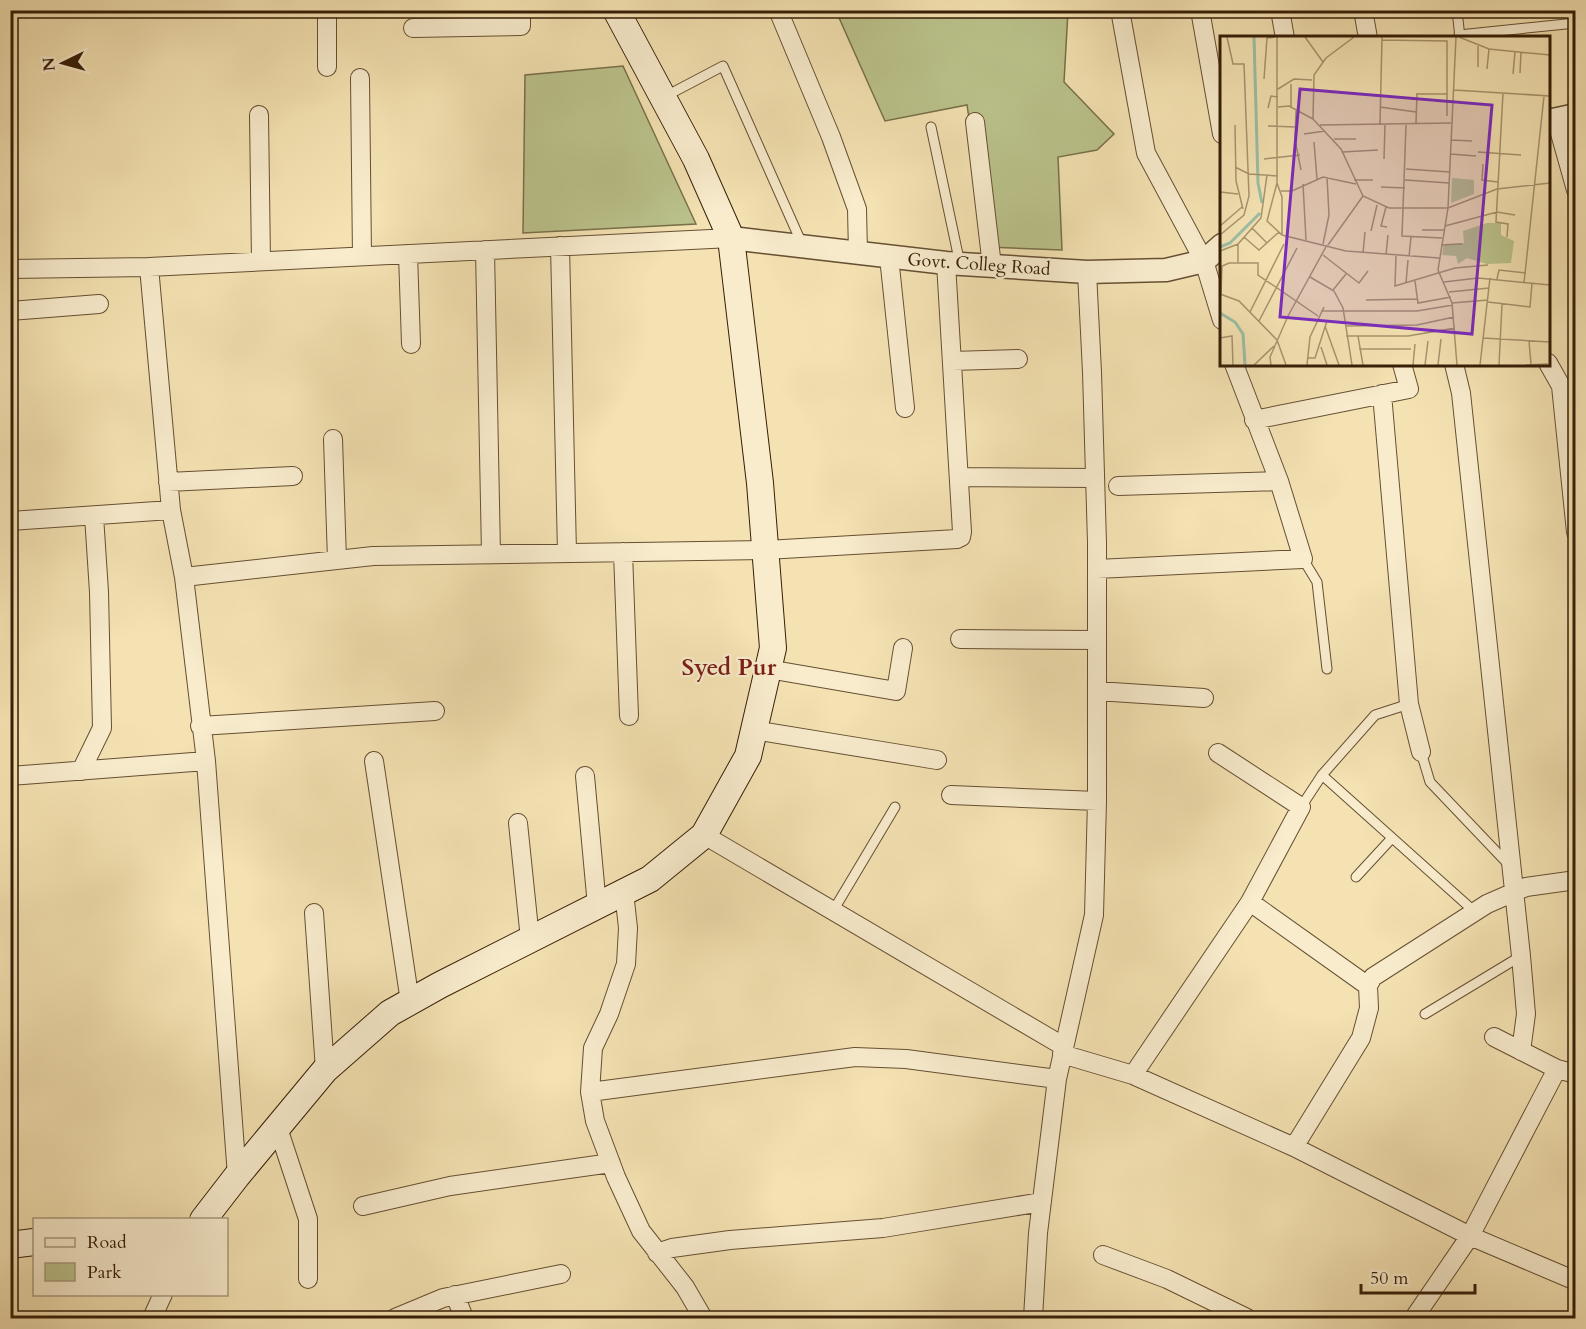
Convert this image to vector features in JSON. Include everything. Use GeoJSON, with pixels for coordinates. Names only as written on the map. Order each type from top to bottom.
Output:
{"type":"FeatureCollection","features":[{"type":"Feature","properties":{"kind":"main road"},"geometry":{"type":"LineString","coordinates":[[205,1218],[325,1070],[390,1013],[650,879],[704,835],[748,756],[773,648],[760,483],[730,238],[696,159],[616,10]]}},
{"type":"Feature","properties":{"kind":"main road"},"geometry":{"type":"LineString","coordinates":[[10,1245],[33,1242]]}},
{"type":"Feature","properties":{"kind":"street"},"geometry":{"type":"LineString","coordinates":[[327,10],[327,67]]}},
{"type":"Feature","properties":{"kind":"street"},"geometry":{"type":"LineString","coordinates":[[413,28],[521,26],[521,10]]}},
{"type":"Feature","properties":{"kind":"street"},"geometry":{"type":"LineString","coordinates":[[778,10],[827,127],[857,209],[858,254]]}},
{"type":"Feature","properties":{"kind":"street"},"geometry":{"type":"LineString","coordinates":[[1120,10],[1146,153],[1204,261],[1220,317]]}},
{"type":"Feature","properties":{"kind":"street"},"geometry":{"type":"LineString","coordinates":[[1200,10],[1220,128]]}},
{"type":"Feature","properties":{"kind":"street"},"geometry":{"type":"LineString","coordinates":[[1280,10],[1285,36]]}},
{"type":"Feature","properties":{"kind":"street"},"geometry":{"type":"LineString","coordinates":[[1363,10],[1368,36]]}},
{"type":"Feature","properties":{"kind":"street"},"geometry":{"type":"LineString","coordinates":[[360,78],[363,256]]}},
{"type":"Feature","properties":{"kind":"street"},"geometry":{"type":"LineString","coordinates":[[259,115],[261,261]]}},
{"type":"Feature","properties":{"kind":"street"},"geometry":{"type":"LineString","coordinates":[[1560,118],[1575,190]]}},
{"type":"Feature","properties":{"kind":"street"},"geometry":{"type":"LineString","coordinates":[[975,122],[992,266]]}},
{"type":"Feature","properties":{"kind":"street"},"geometry":{"type":"LineString","coordinates":[[10,269],[149,267],[730,238]]}},
{"type":"Feature","properties":{"kind":"street","name":"Govt. Colleg Road"},"geometry":{"type":"LineString","coordinates":[[730,238],[888,257],[1087,272],[1166,270],[1204,261],[1220,246]]}},
{"type":"Feature","properties":{"kind":"street"},"geometry":{"type":"LineString","coordinates":[[560,246],[567,553]]}},
{"type":"Feature","properties":{"kind":"street"},"geometry":{"type":"LineString","coordinates":[[485,250],[491,554]]}},
{"type":"Feature","properties":{"kind":"street"},"geometry":{"type":"LineString","coordinates":[[408,254],[411,344]]}},
{"type":"Feature","properties":{"kind":"street"},"geometry":{"type":"LineString","coordinates":[[888,257],[904,408]]}},
{"type":"Feature","properties":{"kind":"street"},"geometry":{"type":"LineString","coordinates":[[184,577],[373,556],[766,550],[957,539],[961,537],[962,532],[952,361],[953,263]]}},
{"type":"Feature","properties":{"kind":"street"},"geometry":{"type":"LineString","coordinates":[[149,267],[171,510],[184,577],[200,726],[206,761],[237,1176]]}},
{"type":"Feature","properties":{"kind":"street"},"geometry":{"type":"LineString","coordinates":[[1033,1318],[1038,1233],[1057,1079],[1094,915],[1097,801],[1097,569],[1087,272]]}},
{"type":"Feature","properties":{"kind":"street"},"geometry":{"type":"LineString","coordinates":[[10,311],[99,304]]}},
{"type":"Feature","properties":{"kind":"street"},"geometry":{"type":"LineString","coordinates":[[952,361],[1018,358]]}},
{"type":"Feature","properties":{"kind":"street"},"geometry":{"type":"LineString","coordinates":[[1097,569],[1303,559],[1278,481],[1235,366]]}},
{"type":"Feature","properties":{"kind":"street"},"geometry":{"type":"LineString","coordinates":[[1254,420],[1409,389],[1403,366]]}},
{"type":"Feature","properties":{"kind":"street"},"geometry":{"type":"LineString","coordinates":[[1454,366],[1461,393],[1521,956],[1526,1014],[1521,1051]]}},
{"type":"Feature","properties":{"kind":"street"},"geometry":{"type":"LineString","coordinates":[[1550,366],[1561,386],[1575,532]]}},
{"type":"Feature","properties":{"kind":"street"},"geometry":{"type":"LineString","coordinates":[[1382,394],[1409,704],[1421,752]]}},
{"type":"Feature","properties":{"kind":"street"},"geometry":{"type":"LineString","coordinates":[[333,439],[337,560]]}},
{"type":"Feature","properties":{"kind":"street"},"geometry":{"type":"LineString","coordinates":[[168,482],[293,476]]}},
{"type":"Feature","properties":{"kind":"street"},"geometry":{"type":"LineString","coordinates":[[959,477],[1095,478]]}},
{"type":"Feature","properties":{"kind":"street"},"geometry":{"type":"LineString","coordinates":[[1118,486],[1278,481]]}},
{"type":"Feature","properties":{"kind":"street"},"geometry":{"type":"LineString","coordinates":[[10,521],[171,510]]}},
{"type":"Feature","properties":{"kind":"street"},"geometry":{"type":"LineString","coordinates":[[81,771],[102,728],[99,592],[94,516]]}},
{"type":"Feature","properties":{"kind":"street"},"geometry":{"type":"LineString","coordinates":[[623,552],[629,716]]}},
{"type":"Feature","properties":{"kind":"street"},"geometry":{"type":"LineString","coordinates":[[960,639],[1097,640]]}},
{"type":"Feature","properties":{"kind":"street"},"geometry":{"type":"LineString","coordinates":[[768,669],[896,691],[903,648]]}},
{"type":"Feature","properties":{"kind":"street"},"geometry":{"type":"LineString","coordinates":[[1097,691],[1204,698]]}},
{"type":"Feature","properties":{"kind":"street"},"geometry":{"type":"LineString","coordinates":[[200,726],[435,711]]}},
{"type":"Feature","properties":{"kind":"street"},"geometry":{"type":"LineString","coordinates":[[754,730],[937,760]]}},
{"type":"Feature","properties":{"kind":"street"},"geometry":{"type":"LineString","coordinates":[[1133,1075],[1250,902],[1302,807],[1218,753]]}},
{"type":"Feature","properties":{"kind":"street"},"geometry":{"type":"LineString","coordinates":[[10,776],[206,761]]}},
{"type":"Feature","properties":{"kind":"street"},"geometry":{"type":"LineString","coordinates":[[374,761],[410,1002]]}},
{"type":"Feature","properties":{"kind":"street"},"geometry":{"type":"LineString","coordinates":[[585,776],[597,906]]}},
{"type":"Feature","properties":{"kind":"street"},"geometry":{"type":"LineString","coordinates":[[951,795],[1097,801]]}},
{"type":"Feature","properties":{"kind":"street"},"geometry":{"type":"LineString","coordinates":[[518,823],[530,939]]}},
{"type":"Feature","properties":{"kind":"street"},"geometry":{"type":"LineString","coordinates":[[704,835],[1062,1050],[1133,1075],[1294,1147],[1470,1236],[1575,1281]]}},
{"type":"Feature","properties":{"kind":"street"},"geometry":{"type":"LineString","coordinates":[[1294,1147],[1361,1038],[1369,1008],[1368,986],[1373,977],[1475,912],[1514,892],[1526,887],[1575,880]]}},
{"type":"Feature","properties":{"kind":"street"},"geometry":{"type":"LineString","coordinates":[[624,892],[628,928],[626,964],[609,1014],[593,1048],[590,1092],[595,1121],[641,1231],[685,1287],[703,1318]]}},
{"type":"Feature","properties":{"kind":"street"},"geometry":{"type":"LineString","coordinates":[[1250,902],[1368,986]]}},
{"type":"Feature","properties":{"kind":"street"},"geometry":{"type":"LineString","coordinates":[[314,913],[325,1070]]}},
{"type":"Feature","properties":{"kind":"street"},"geometry":{"type":"LineString","coordinates":[[1494,1037],[1557,1069],[1575,1074]]}},
{"type":"Feature","properties":{"kind":"street"},"geometry":{"type":"LineString","coordinates":[[590,1092],[855,1057],[906,1059],[1057,1079]]}},
{"type":"Feature","properties":{"kind":"street"},"geometry":{"type":"LineString","coordinates":[[1414,1318],[1470,1236],[1557,1069]]}},
{"type":"Feature","properties":{"kind":"street"},"geometry":{"type":"LineString","coordinates":[[278,1128],[308,1219],[308,1279]]}},
{"type":"Feature","properties":{"kind":"street"},"geometry":{"type":"LineString","coordinates":[[363,1206],[450,1186],[611,1163]]}},
{"type":"Feature","properties":{"kind":"street"},"geometry":{"type":"LineString","coordinates":[[657,1253],[672,1248],[730,1240],[883,1228],[1042,1202]]}},
{"type":"Feature","properties":{"kind":"street"},"geometry":{"type":"LineString","coordinates":[[1103,1255],[1167,1279],[1247,1318]]}},
{"type":"Feature","properties":{"kind":"street"},"geometry":{"type":"LineString","coordinates":[[394,1318],[443,1298],[561,1274]]}},
{"type":"Feature","properties":{"kind":"street"},"geometry":{"type":"LineString","coordinates":[[455,1295],[464,1318]]}},
{"type":"Feature","properties":{"kind":"street"},"geometry":{"type":"LineString","coordinates":[[152,1318],[162,1296]]}},
{"type":"Feature","properties":{"kind":"lane"},"geometry":{"type":"LineString","coordinates":[[1457,10],[1460,36],[1575,23]]}},
{"type":"Feature","properties":{"kind":"lane"},"geometry":{"type":"LineString","coordinates":[[664,96],[723,66],[803,247]]}},
{"type":"Feature","properties":{"kind":"lane"},"geometry":{"type":"LineString","coordinates":[[931,127],[953,263]]}},
{"type":"Feature","properties":{"kind":"lane"},"geometry":{"type":"LineString","coordinates":[[1303,559],[1317,582],[1328,669]]}},
{"type":"Feature","properties":{"kind":"lane"},"geometry":{"type":"LineString","coordinates":[[1302,807],[1322,775],[1375,715],[1409,704]]}},
{"type":"Feature","properties":{"kind":"lane"},"geometry":{"type":"LineString","coordinates":[[1421,752],[1430,782],[1511,867]]}},
{"type":"Feature","properties":{"kind":"lane"},"geometry":{"type":"LineString","coordinates":[[1322,775],[1475,912]]}},
{"type":"Feature","properties":{"kind":"lane"},"geometry":{"type":"LineString","coordinates":[[833,911],[896,807]]}},
{"type":"Feature","properties":{"kind":"lane"},"geometry":{"type":"LineString","coordinates":[[1356,877],[1392,838]]}},
{"type":"Feature","properties":{"kind":"lane"},"geometry":{"type":"LineString","coordinates":[[1425,1014],[1521,956]]}},
{"type":"Feature","properties":{"kind":"green space"},"geometry":{"type":"Polygon","coordinates":[[[836,11],[1068,11],[1064,82],[1114,134],[1097,150],[1058,157],[1062,250],[988,247],[967,105],[885,121],[836,11]]]}},
{"type":"Feature","properties":{"kind":"green space"},"geometry":{"type":"Polygon","coordinates":[[[623,66],[696,224],[523,233],[525,75],[623,66]]]}},
{"type":"Feature","properties":{"kind":"district","name":"Syed Pur"},"geometry":{"type":"Point","coordinates":[729,667]}}]}
